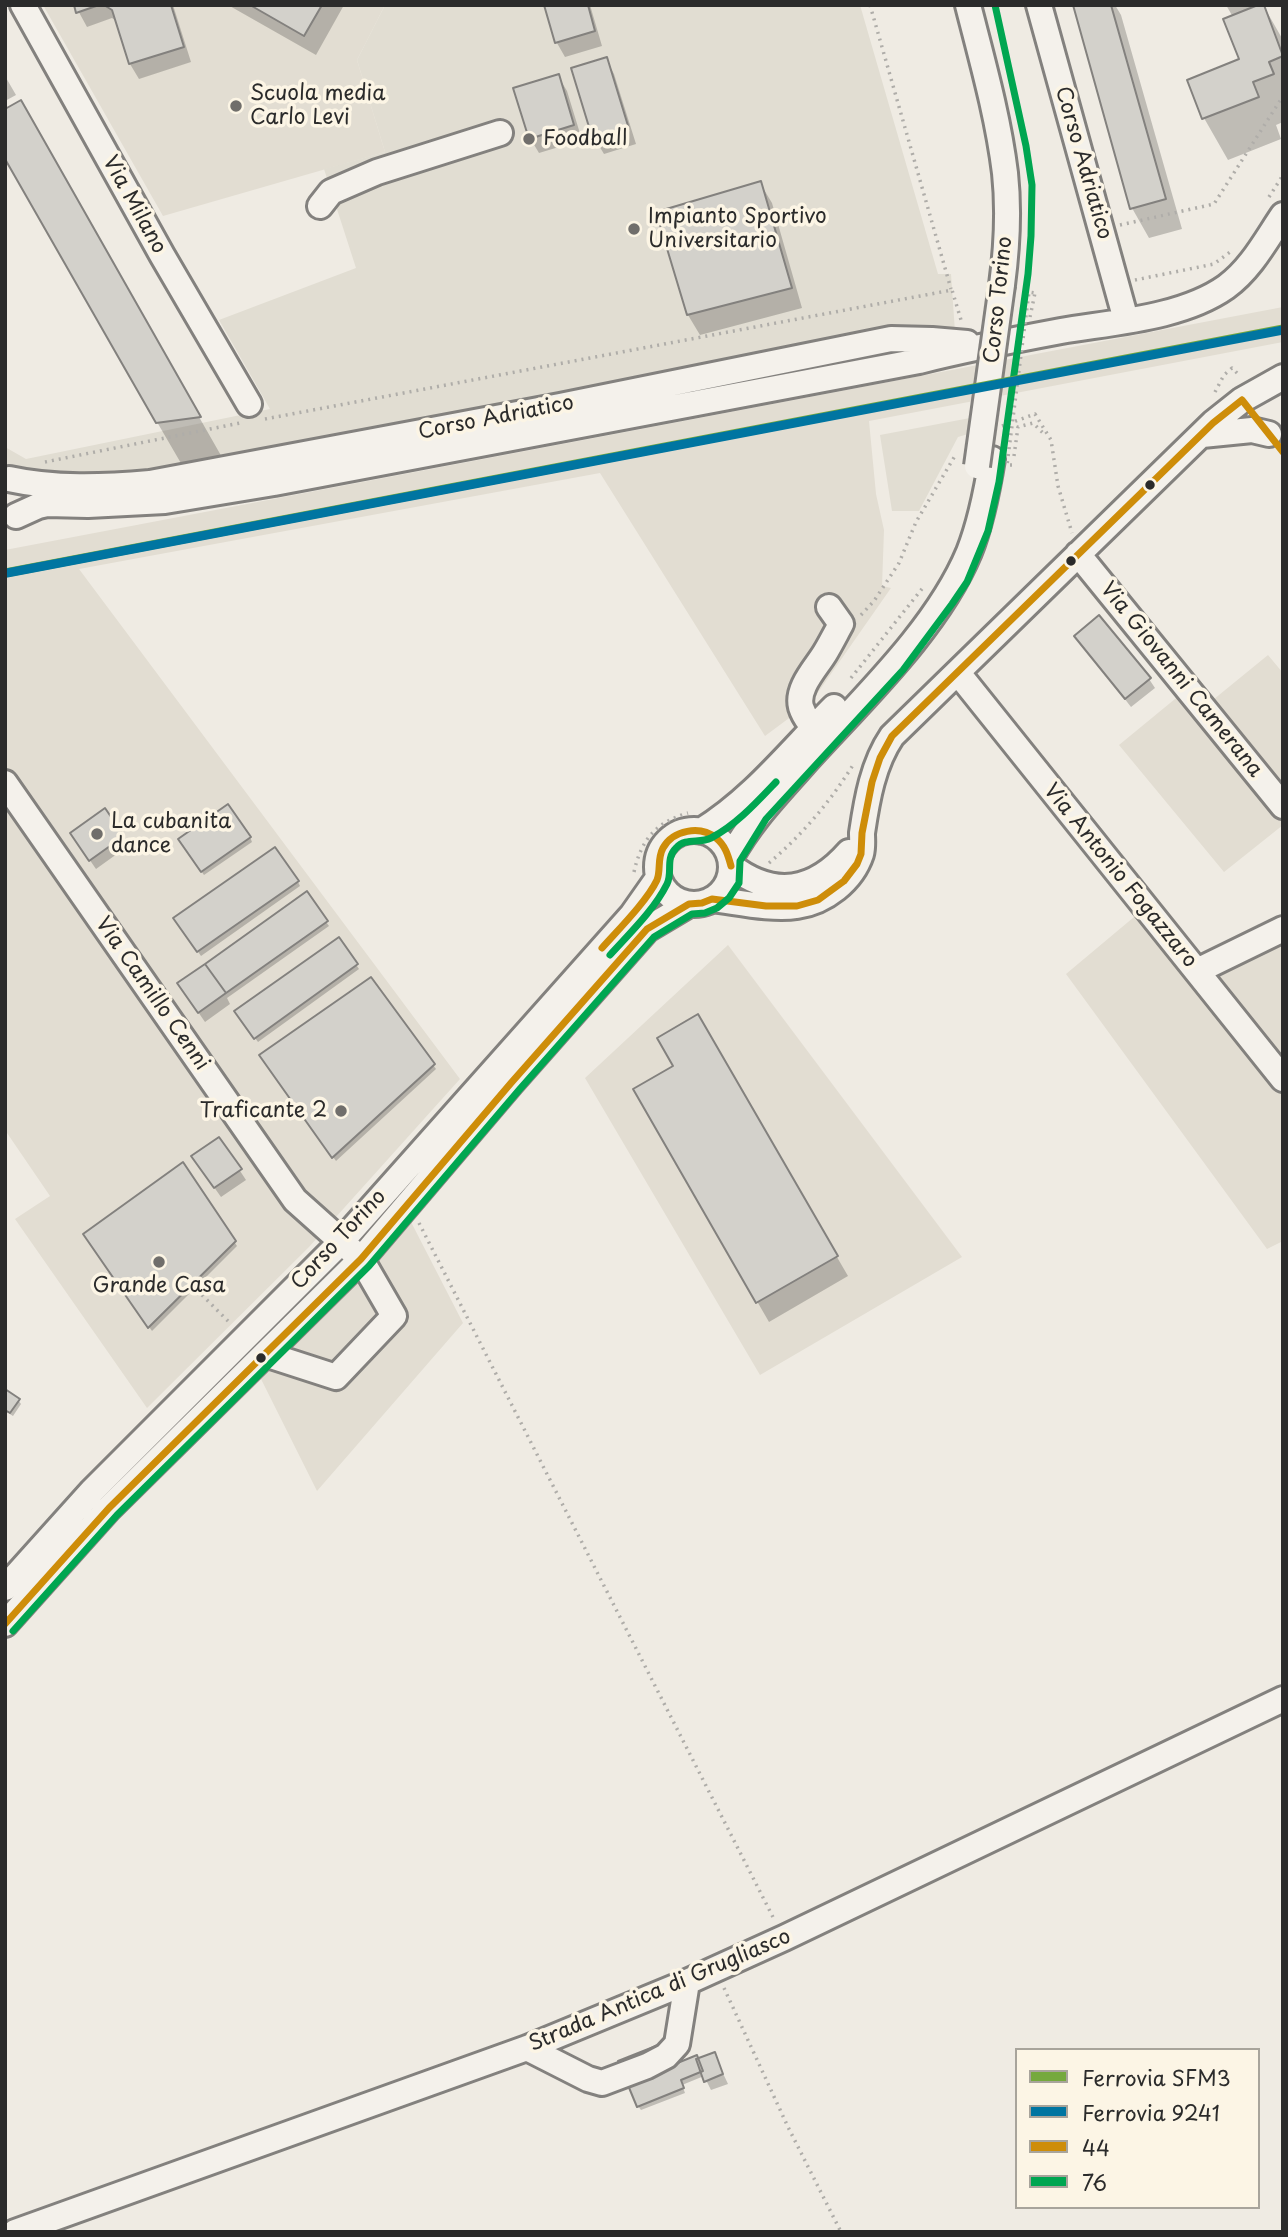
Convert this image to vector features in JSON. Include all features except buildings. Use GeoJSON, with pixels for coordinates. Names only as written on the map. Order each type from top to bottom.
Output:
{"type":"FeatureCollection","features":[{"type":"Feature","properties":{"kind":"street","name":"Via Milano"},"geometry":{"type":"LineString","coordinates":[[23,5],[251,415]]}},
{"type":"Feature","properties":{"kind":"street","name":"Corso Torino"},"geometry":{"type":"LineString","coordinates":[[968,5],[999,134],[1005,174],[1007,225],[1018,287],[996,428],[994,463]]}},
{"type":"Feature","properties":{"kind":"street","name":"Corso Torino"},"geometry":{"type":"LineString","coordinates":[[5,1624],[109,1508],[361,1259],[647,929],[700,901],[729,880],[730,862],[758,813],[934,587],[958,540],[966,516],[994,463],[1018,287],[1021,185],[1016,147],[984,5]]}},
{"type":"Feature","properties":{"kind":"street","name":"Corso Adriatico"},"geometry":{"type":"LineString","coordinates":[[1039,5],[1126,320]]}},
{"type":"Feature","properties":{"kind":"street"},"geometry":{"type":"LineString","coordinates":[[320,206],[331,192],[377,172],[500,133]]}},
{"type":"Feature","properties":{"kind":"street","name":"Corso Adriatico"},"geometry":{"type":"LineString","coordinates":[[7,478],[27,483],[84,486],[150,483],[919,361],[982,345],[1184,308],[1225,288],[1251,262],[1276,206]]}},
{"type":"Feature","properties":{"kind":"street"},"geometry":{"type":"LineString","coordinates":[[658,878],[667,892],[677,900],[785,907],[818,900],[835,890],[853,869],[862,851],[862,834],[874,772],[881,751],[892,736],[1202,435],[1242,400],[1283,377]]}},
{"type":"Feature","properties":{"kind":"street"},"geometry":{"type":"LineString","coordinates":[[1242,400],[1276,443]]}},
{"type":"Feature","properties":{"kind":"street","name":"Corso Adriatico"},"geometry":{"type":"LineString","coordinates":[[10,523],[38,506],[47,504],[100,505],[165,501],[560,418]]}},
{"type":"Feature","properties":{"kind":"street"},"geometry":{"type":"LineString","coordinates":[[1202,435],[1252,430],[1276,443]]}},
{"type":"Feature","properties":{"kind":"street","name":"Corso Adriatico"},"geometry":{"type":"LineString","coordinates":[[7,478],[17,496],[10,523]]}},
{"type":"Feature","properties":{"kind":"street","name":"Via Giovanni Camerana"},"geometry":{"type":"LineString","coordinates":[[1078,554],[1283,806]]}},
{"type":"Feature","properties":{"kind":"street"},"geometry":{"type":"LineString","coordinates":[[820,733],[802,709],[800,698],[841,624],[829,607]]}},
{"type":"Feature","properties":{"kind":"street","name":"Via Antonio Fogazzaro"},"geometry":{"type":"LineString","coordinates":[[958,673],[1283,1079]]}},
{"type":"Feature","properties":{"kind":"street","name":"Corso Torino"},"geometry":{"type":"LineString","coordinates":[[5,1588],[93,1490],[341,1242],[632,915],[658,878],[658,856],[666,842],[676,834],[689,830],[701,831],[720,819],[820,733]]}},
{"type":"Feature","properties":{"kind":"street","name":"Via Camillo Cenni"},"geometry":{"type":"LineString","coordinates":[[5,783],[295,1200],[361,1259],[394,1316],[336,1377],[265,1354]]}},
{"type":"Feature","properties":{"kind":"street"},"geometry":{"type":"LineString","coordinates":[[701,831],[720,840],[730,862],[745,877],[766,885],[783,887],[809,884],[824,876],[839,865],[862,834]]}},
{"type":"Feature","properties":{"kind":"street"},"geometry":{"type":"LineString","coordinates":[[1197,971],[1283,929]]}},
{"type":"Feature","properties":{"kind":"street","name":"Strada Antica di Grugliasco"},"geometry":{"type":"LineString","coordinates":[[15,2232],[527,2048],[716,1970],[1283,1699]]}},
{"type":"Feature","properties":{"kind":"street"},"geometry":{"type":"LineString","coordinates":[[527,2048],[588,2079],[602,2083],[648,2066],[666,2056],[677,2043],[687,1982]]}},
{"type":"Feature","properties":{"kind":"path"},"geometry":{"type":"LineString","coordinates":[[870,5],[963,327]]}},
{"type":"Feature","properties":{"kind":"path"},"geometry":{"type":"LineString","coordinates":[[1101,229],[1214,204],[1283,96]]}},
{"type":"Feature","properties":{"kind":"path"},"geometry":{"type":"LineString","coordinates":[[1276,206],[1283,175]]}},
{"type":"Feature","properties":{"kind":"path"},"geometry":{"type":"LineString","coordinates":[[1132,281],[1214,264],[1230,251]]}},
{"type":"Feature","properties":{"kind":"path"},"geometry":{"type":"LineString","coordinates":[[1018,287],[1030,319],[1039,316]]}},
{"type":"Feature","properties":{"kind":"path"},"geometry":{"type":"LineString","coordinates":[[1018,287],[1029,292],[1007,465],[994,463],[1018,427],[1033,424],[1051,440]]}},
{"type":"Feature","properties":{"kind":"path"},"geometry":{"type":"LineString","coordinates":[[43,462],[251,415],[952,290]]}},
{"type":"Feature","properties":{"kind":"path"},"geometry":{"type":"LineString","coordinates":[[996,428],[1035,414],[1051,440],[1058,486],[1071,527]]}},
{"type":"Feature","properties":{"kind":"path"},"geometry":{"type":"LineString","coordinates":[[856,621],[874,601],[899,563],[916,522],[957,452]]}},
{"type":"Feature","properties":{"kind":"path"},"geometry":{"type":"LineString","coordinates":[[761,870],[808,826],[842,784],[854,763]]}},
{"type":"Feature","properties":{"kind":"path"},"geometry":{"type":"LineString","coordinates":[[409,1203],[784,1938]]}},
{"type":"Feature","properties":{"kind":"path"},"geometry":{"type":"LineString","coordinates":[[192,1285],[232,1324]]}},
{"type":"Feature","properties":{"kind":"path"},"geometry":{"type":"LineString","coordinates":[[716,1970],[788,2127],[841,2232]]}},
{"type":"Feature","properties":{"kind":"shaded area","name":"Scuola media Carlo Levi"},"geometry":{"type":"Polygon","coordinates":[[[43,5],[385,5],[357,60],[385,152],[163,216],[43,5]]]}},
{"type":"Feature","properties":{"kind":"shaded area","name":"Impianto Sportivo Universitario"},"geometry":{"type":"Polygon","coordinates":[[[385,5],[860,5],[938,274],[951,274],[955,332],[139,480],[10,471],[5,466],[5,447],[26,459],[270,409],[219,320],[356,268],[324,169],[385,152],[357,60],[385,5]]]}},
{"type":"Feature","properties":{"kind":"shaded area"},"geometry":{"type":"Polygon","coordinates":[[[1283,307],[1283,342],[869,421],[876,494],[884,530],[882,586],[891,588],[812,701],[765,736],[600,473],[79,569],[460,1079],[309,1247],[147,1408],[15,1219],[50,1196],[5,1130],[5,550],[1283,307]]]}},
{"type":"Feature","properties":{"kind":"shaded area"},"geometry":{"type":"Polygon","coordinates":[[[970,418],[968,434],[958,437],[919,511],[892,511],[880,435],[970,418]]]}},
{"type":"Feature","properties":{"kind":"shaded area"},"geometry":{"type":"Polygon","coordinates":[[[1268,655],[1283,673],[1283,825],[1224,872],[1119,745],[1192,685],[1208,704],[1268,655]]]}},
{"type":"Feature","properties":{"kind":"shaded area"},"geometry":{"type":"Polygon","coordinates":[[[1140,912],[1194,979],[1279,939],[1283,944],[1283,1241],[1267,1249],[1066,974],[1140,912]]]}},
{"type":"Feature","properties":{"kind":"shaded area"},"geometry":{"type":"Polygon","coordinates":[[[728,945],[962,1257],[760,1375],[585,1078],[728,945]]]}},
{"type":"Feature","properties":{"kind":"shaded area"},"geometry":{"type":"Polygon","coordinates":[[[411,1222],[463,1323],[317,1491],[261,1379],[369,1270],[411,1222]]]}},
{"type":"Feature","properties":{"kind":"rail line","name":"SFM3"},"geometry":{"type":"LineString","coordinates":[[5,573],[1283,329]]}},
{"type":"Feature","properties":{"kind":"rail line","name":"9241"},"geometry":{"type":"LineString","coordinates":[[7,573],[1283,330]]}},
{"type":"Feature","properties":{"kind":"transit line","name":"76"},"geometry":{"type":"LineString","coordinates":[[13,1631],[117,1515],[369,1266],[654,937],[692,914],[717,908],[729,898],[739,883],[740,861],[766,819],[903,670],[967,582],[988,531],[999,482],[1031,236],[1032,185],[1026,146],[995,5]]}},
{"type":"Feature","properties":{"kind":"transit line","name":"44"},"geometry":{"type":"LineString","coordinates":[[1242,400],[1283,452]]}},
{"type":"Feature","properties":{"kind":"transit line","name":"44"},"geometry":{"type":"LineString","coordinates":[[5,1624],[109,1508],[361,1259],[647,929],[689,904],[712,899],[766,906],[797,906],[818,900],[844,881],[861,854],[862,833],[872,782],[880,758],[892,736],[1213,423],[1242,400]]}},
{"type":"Feature","properties":{"kind":"transit line","name":"76"},"geometry":{"type":"LineString","coordinates":[[610,955],[662,894],[669,879],[671,857],[676,848],[684,843],[706,840],[720,833],[776,782]]}},
{"type":"Feature","properties":{"kind":"transit line","name":"44"},"geometry":{"type":"LineString","coordinates":[[602,948],[652,888],[657,880],[661,852],[673,837],[687,831],[710,834],[724,847],[731,866]]}},
{"type":"Feature","properties":{"kind":"place","name":"Scuola media Carlo Levi"},"geometry":{"type":"Point","coordinates":[236,106]}},
{"type":"Feature","properties":{"kind":"place","name":"Foodball"},"geometry":{"type":"Point","coordinates":[529,139]}},
{"type":"Feature","properties":{"kind":"place","name":"Impianto Sportivo Universitario"},"geometry":{"type":"Point","coordinates":[634,229]}},
{"type":"Feature","properties":{"kind":"place","name":"La cubanita dance"},"geometry":{"type":"Point","coordinates":[97,834]}},
{"type":"Feature","properties":{"kind":"place","name":"Traficante 2"},"geometry":{"type":"Point","coordinates":[341,1111]}},
{"type":"Feature","properties":{"kind":"place","name":"Grande Casa"},"geometry":{"type":"Point","coordinates":[159,1262]}}]}
